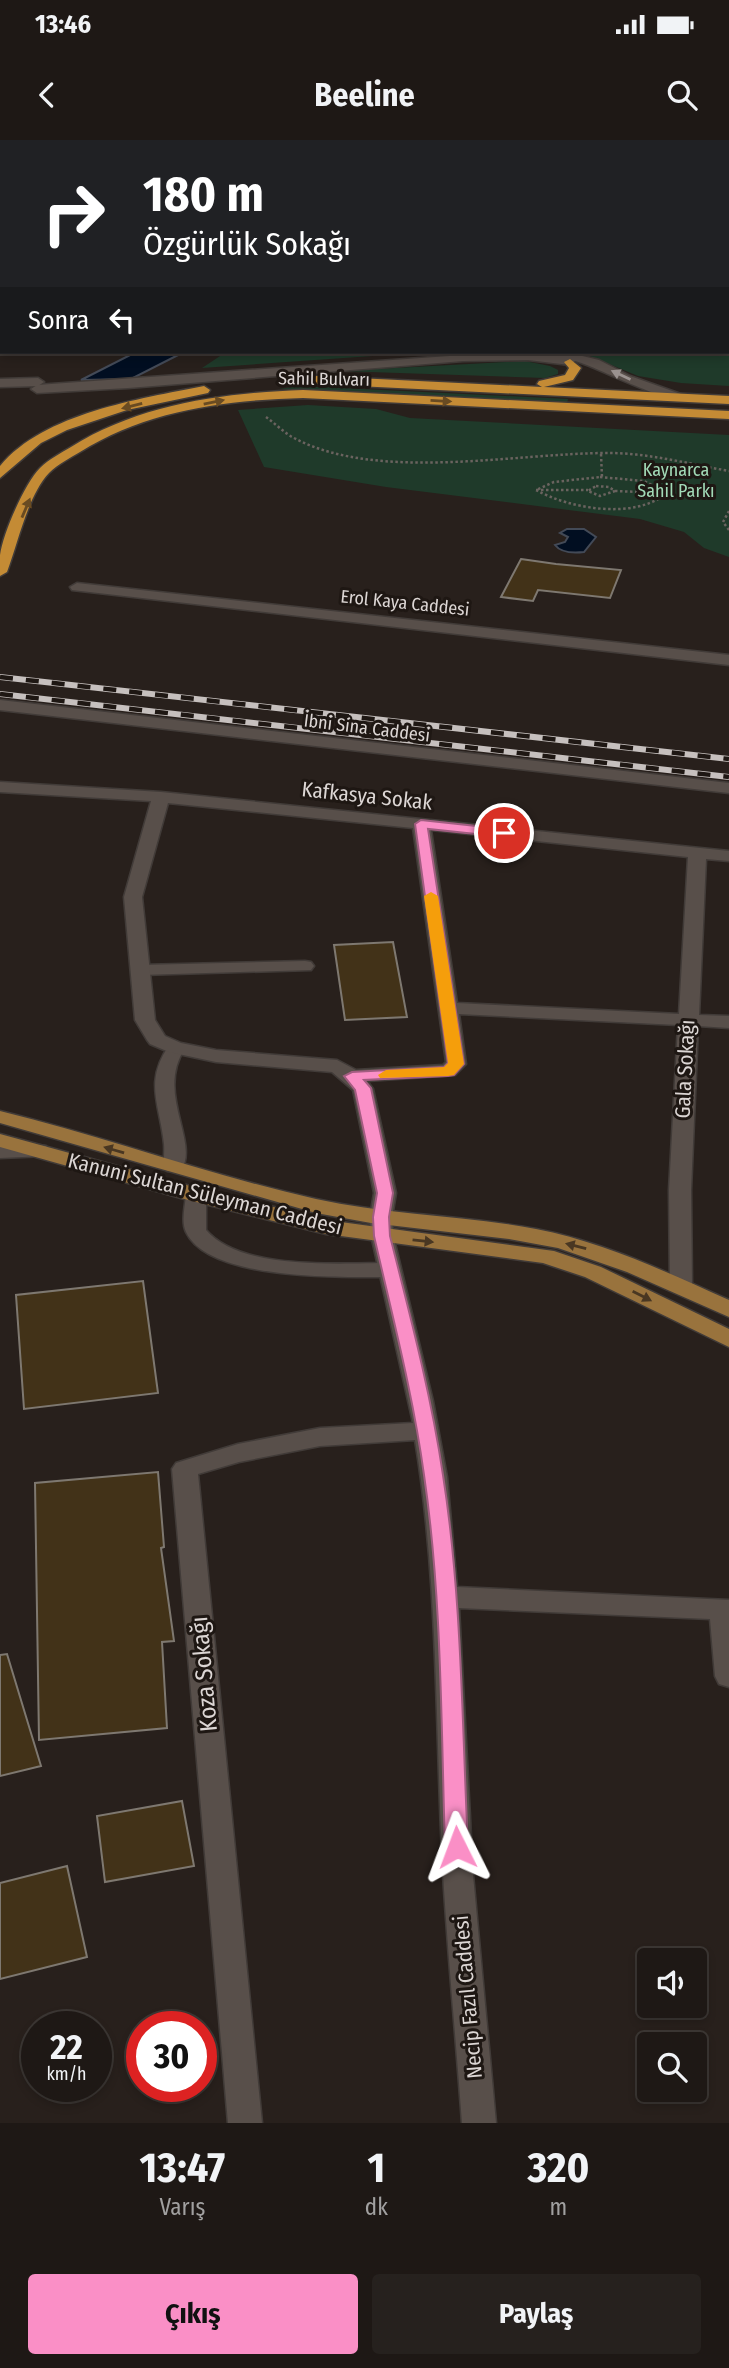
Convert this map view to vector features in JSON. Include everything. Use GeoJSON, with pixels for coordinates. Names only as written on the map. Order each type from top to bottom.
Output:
{"type":"FeatureCollection","features":[{"type":"Feature","properties":{"kind":"highway"},"geometry":{"type":"LineString","coordinates":[[570,362],[582,367],[591,383],[595,402],[605,409]]}},
{"type":"Feature","properties":{"kind":"highway"},"geometry":{"type":"LineString","coordinates":[[498,388],[564,380],[574,372],[575,368],[570,362]]}},
{"type":"Feature","properties":{"kind":"highway","name":"Sahil Bulvarı"},"geometry":{"type":"LineString","coordinates":[[0,474],[23,451],[70,425],[120,409],[203,390],[306,380],[498,388],[591,383],[686,398],[729,400]]}},
{"type":"Feature","properties":{"kind":"highway","name":"Sahil Bulvarı"},"geometry":{"type":"LineString","coordinates":[[0,572],[43,472],[89,441],[159,415],[236,398],[303,394],[729,415]]}},
{"type":"Feature","properties":{"kind":"highway"},"geometry":{"type":"LineString","coordinates":[[641,411],[729,424]]}},
{"type":"Feature","properties":{"kind":"main road","name":"Kanuni Sultan Süleyman Caddesi"},"geometry":{"type":"LineString","coordinates":[[0,1117],[382,1226],[546,1256],[593,1272],[729,1339]]}},
{"type":"Feature","properties":{"kind":"main road","name":"Kanuni Sultan Süleyman Caddesi"},"geometry":{"type":"LineString","coordinates":[[0,1140],[196,1195],[326,1227],[382,1226],[537,1236],[586,1248],[681,1286],[729,1309]]}},
{"type":"Feature","properties":{"kind":"street"},"geometry":{"type":"LineString","coordinates":[[114,384],[328,362],[463,354]]}},
{"type":"Feature","properties":{"kind":"street"},"geometry":{"type":"LineString","coordinates":[[553,354],[586,359],[626,379],[686,398]]}},
{"type":"Feature","properties":{"kind":"street"},"geometry":{"type":"LineString","coordinates":[[0,390],[433,360],[531,356],[570,362]]}},
{"type":"Feature","properties":{"kind":"street"},"geometry":{"type":"LineString","coordinates":[[0,383],[38,386]]}},
{"type":"Feature","properties":{"kind":"street","name":"Erol Kaya Caddesi"},"geometry":{"type":"LineString","coordinates":[[77,587],[729,660]]}},
{"type":"Feature","properties":{"kind":"street","name":"İbni Sina Caddesi"},"geometry":{"type":"LineString","coordinates":[[0,705],[729,788]]}},
{"type":"Feature","properties":{"kind":"street","name":"Kafkasya Sokak"},"geometry":{"type":"LineString","coordinates":[[0,787],[161,797],[729,856]]}},
{"type":"Feature","properties":{"kind":"street"},"geometry":{"type":"LineString","coordinates":[[161,797],[133,897],[145,1020],[158,1040],[176,1048],[216,1056],[337,1066],[352,1076],[448,1071],[456,1064],[421,824]]}},
{"type":"Feature","properties":{"kind":"street","name":"Gala Sokağı"},"geometry":{"type":"LineString","coordinates":[[681,1286],[680,1190],[697,852]]}},
{"type":"Feature","properties":{"kind":"street"},"geometry":{"type":"LineString","coordinates":[[447,1008],[729,1021]]}},
{"type":"Feature","properties":{"kind":"street","name":"Necip Fazıl Caddesi"},"geometry":{"type":"LineString","coordinates":[[352,1076],[363,1088],[385,1193],[382,1226],[434,1477],[445,1597],[458,1875],[479,2123]]}},
{"type":"Feature","properties":{"kind":"street"},"geometry":{"type":"LineString","coordinates":[[0,1152],[38,1151]]}},
{"type":"Feature","properties":{"kind":"street","name":"Koza Sokağı"},"geometry":{"type":"LineString","coordinates":[[245,2123],[185,1469],[238,1453],[320,1437],[426,1431]]}},
{"type":"Feature","properties":{"kind":"street"},"geometry":{"type":"LineString","coordinates":[[445,1597],[726,1610],[729,1676]]}},
{"type":"Feature","properties":{"kind":"lane"},"geometry":{"type":"LineString","coordinates":[[141,970],[305,966]]}},
{"type":"Feature","properties":{"kind":"lane"},"geometry":{"type":"LineString","coordinates":[[174,1167],[174,1141],[162,1083],[164,1066],[176,1048]]}},
{"type":"Feature","properties":{"kind":"lane"},"geometry":{"type":"LineString","coordinates":[[196,1195],[195,1230],[200,1239],[219,1253],[249,1261],[330,1271],[390,1270]]}},
{"type":"Feature","properties":{"kind":"path"},"geometry":{"type":"LineString","coordinates":[[263,413],[284,434],[300,441],[329,450],[389,460],[462,462],[601,454],[669,458],[729,471]]}},
{"type":"Feature","properties":{"kind":"path"},"geometry":{"type":"LineString","coordinates":[[601,454],[603,486]]}},
{"type":"Feature","properties":{"kind":"path"},"geometry":{"type":"LineString","coordinates":[[536,489],[554,482],[603,477],[639,481],[655,485],[667,493]]}},
{"type":"Feature","properties":{"kind":"path"},"geometry":{"type":"LineString","coordinates":[[536,489],[588,490],[603,486],[615,491],[667,493]]}},
{"type":"Feature","properties":{"kind":"path"},"geometry":{"type":"LineString","coordinates":[[536,489],[557,501],[603,507],[648,503],[664,498],[667,493]]}},
{"type":"Feature","properties":{"kind":"path"},"geometry":{"type":"LineString","coordinates":[[588,490],[592,494],[602,496],[615,491]]}},
{"type":"Feature","properties":{"kind":"path"},"geometry":{"type":"LineString","coordinates":[[602,496],[603,507]]}},
{"type":"Feature","properties":{"kind":"path"},"geometry":{"type":"LineString","coordinates":[[729,511],[723,522],[729,530]]}},
{"type":"Feature","properties":{"kind":"green space"},"geometry":{"type":"Polygon","coordinates":[[[223,354],[402,354],[202,368],[223,354]]]}},
{"type":"Feature","properties":{"kind":"green space"},"geometry":{"type":"Polygon","coordinates":[[[585,354],[665,354],[729,354],[729,386],[681,383],[638,376],[585,354]]]}},
{"type":"Feature","properties":{"kind":"green space"},"geometry":{"type":"Polygon","coordinates":[[[525,361],[550,366],[558,370],[558,374],[545,378],[340,371],[525,361]]]}},
{"type":"Feature","properties":{"kind":"green space"},"geometry":{"type":"Polygon","coordinates":[[[299,386],[568,399],[567,403],[279,389],[299,386]]]}},
{"type":"Feature","properties":{"kind":"green space","name":"Kaynarca Sahil Parkı"},"geometry":{"type":"Polygon","coordinates":[[[308,405],[376,409],[410,418],[729,435],[729,557],[704,548],[684,532],[640,519],[386,487],[264,467],[238,410],[308,405]]]}},
{"type":"Feature","properties":{"kind":"water"},"geometry":{"type":"Polygon","coordinates":[[[132,354],[180,354],[131,379],[81,380],[132,354]]]}},
{"type":"Feature","properties":{"kind":"water"},"geometry":{"type":"Polygon","coordinates":[[[567,529],[584,529],[596,537],[584,552],[564,551],[555,545],[565,542],[568,537],[560,533],[567,529]]]}},
{"type":"Feature","properties":{"kind":"building"},"geometry":{"type":"Polygon","coordinates":[[[521,559],[621,570],[610,598],[538,590],[533,601],[501,597],[521,559]]]}},
{"type":"Feature","properties":{"kind":"building"},"geometry":{"type":"Polygon","coordinates":[[[393,942],[407,1017],[345,1020],[334,945],[393,942]]]}},
{"type":"Feature","properties":{"kind":"building"},"geometry":{"type":"Polygon","coordinates":[[[143,1281],[158,1393],[24,1409],[16,1295],[143,1281]]]}},
{"type":"Feature","properties":{"kind":"building"},"geometry":{"type":"Polygon","coordinates":[[[158,1472],[164,1547],[161,1548],[174,1641],[162,1642],[167,1728],[39,1740],[35,1483],[158,1472]]]}},
{"type":"Feature","properties":{"kind":"building"},"geometry":{"type":"Polygon","coordinates":[[[7,1654],[41,1766],[0,1776],[0,1655],[7,1654]]]}},
{"type":"Feature","properties":{"kind":"building"},"geometry":{"type":"Polygon","coordinates":[[[182,1801],[194,1866],[105,1882],[97,1816],[182,1801]]]}},
{"type":"Feature","properties":{"kind":"building"},"geometry":{"type":"Polygon","coordinates":[[[67,1866],[87,1957],[0,1979],[0,1883],[67,1866]]]}},
{"type":"Feature","properties":{"kind":"railway"},"geometry":{"type":"LineString","coordinates":[[0,677],[729,759]]}},
{"type":"Feature","properties":{"kind":"railway"},"geometry":{"type":"LineString","coordinates":[[0,694],[729,777]]}},
{"type":"Feature","properties":{"kind":"slow traffic"},"geometry":{"type":"LineString","coordinates":[[386,1075],[448,1071],[456,1064],[431,896]]}},
{"type":"Feature","properties":{"kind":"route"},"geometry":{"type":"LineString","coordinates":[[457,1847],[447,1624],[434,1477],[421,1401],[382,1236],[381,1217],[385,1193],[363,1088],[352,1076],[423,1074],[448,1071],[456,1064],[421,824],[504,833]]}}]}
